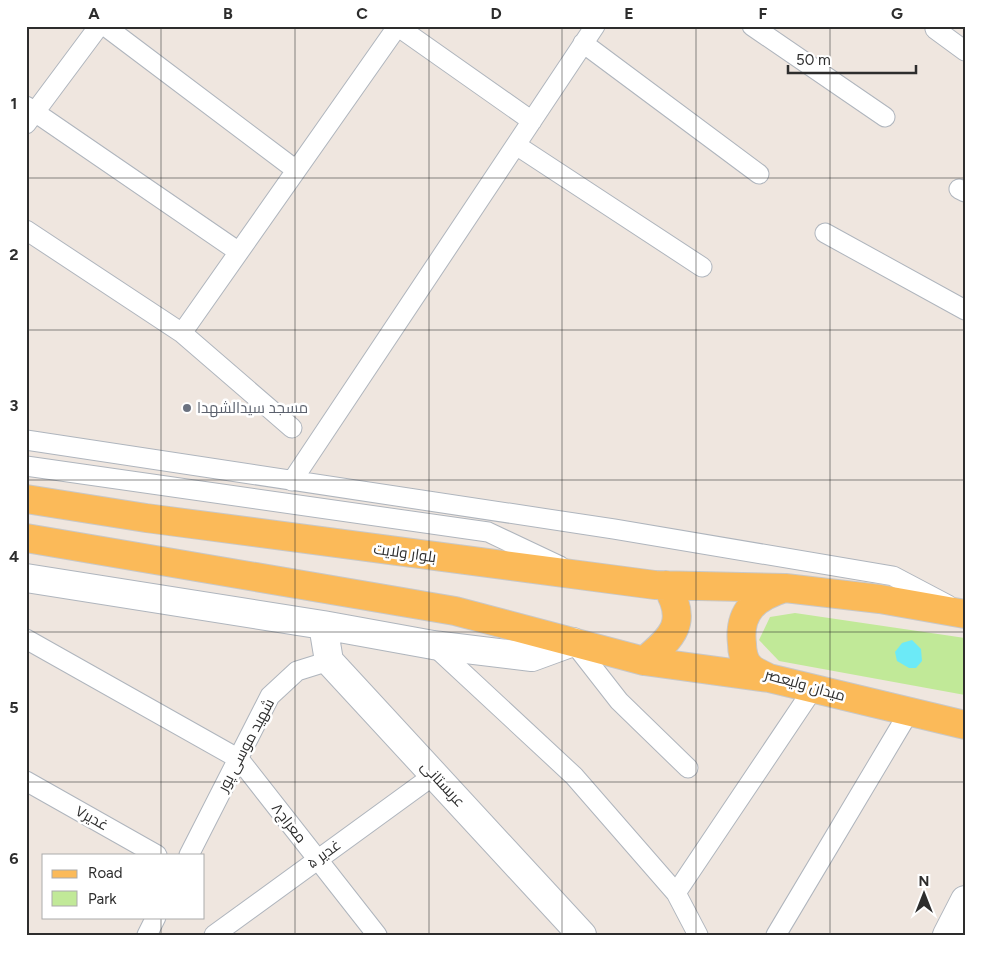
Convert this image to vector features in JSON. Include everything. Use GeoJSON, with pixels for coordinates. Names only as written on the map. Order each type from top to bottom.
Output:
{"type":"FeatureCollection","features":[{"type":"Feature","properties":{"kind":"main road","name":"بلوار ولایت"},"geometry":{"type":"LineString","coordinates":[[26,499],[146,518],[655,585],[785,588]]}},
{"type":"Feature","properties":{"kind":"main road"},"geometry":{"type":"LineString","coordinates":[[26,538],[455,611],[644,661],[769,678]]}},
{"type":"Feature","properties":{"kind":"main road"},"geometry":{"type":"LineString","coordinates":[[644,661],[663,645],[673,632],[678,616],[675,599],[666,585]]}},
{"type":"Feature","properties":{"kind":"main road"},"geometry":{"type":"LineString","coordinates":[[785,588],[880,599],[965,614]]}},
{"type":"Feature","properties":{"kind":"main road","name":"میدان ولیعصر"},"geometry":{"type":"LineString","coordinates":[[785,588],[771,592],[751,606],[743,618],[741,631],[744,657],[749,667],[769,678],[965,726]]}},
{"type":"Feature","properties":{"kind":"street"},"geometry":{"type":"LineString","coordinates":[[99,26],[29,114],[239,252]]}},
{"type":"Feature","properties":{"kind":"street"},"geometry":{"type":"LineString","coordinates":[[105,26],[296,170]]}},
{"type":"Feature","properties":{"kind":"street"},"geometry":{"type":"LineString","coordinates":[[182,333],[397,26],[532,121]]}},
{"type":"Feature","properties":{"kind":"street"},"geometry":{"type":"LineString","coordinates":[[292,481],[595,26]]}},
{"type":"Feature","properties":{"kind":"street"},"geometry":{"type":"LineString","coordinates":[[752,26],[884,117]]}},
{"type":"Feature","properties":{"kind":"street"},"geometry":{"type":"LineString","coordinates":[[935,29],[965,51]]}},
{"type":"Feature","properties":{"kind":"street"},"geometry":{"type":"LineString","coordinates":[[583,43],[760,174]]}},
{"type":"Feature","properties":{"kind":"street"},"geometry":{"type":"LineString","coordinates":[[516,145],[702,267]]}},
{"type":"Feature","properties":{"kind":"street"},"geometry":{"type":"LineString","coordinates":[[26,230],[182,333],[292,428]]}},
{"type":"Feature","properties":{"kind":"street"},"geometry":{"type":"LineString","coordinates":[[825,233],[965,310]]}},
{"type":"Feature","properties":{"kind":"street"},"geometry":{"type":"LineString","coordinates":[[26,440],[614,529],[893,576],[965,614]]}},
{"type":"Feature","properties":{"kind":"street"},"geometry":{"type":"LineString","coordinates":[[26,466],[488,532],[582,576]]}},
{"type":"Feature","properties":{"kind":"street"},"geometry":{"type":"LineString","coordinates":[[26,578],[323,625],[433,645],[532,657],[573,642],[619,701],[688,768]]}},
{"type":"Feature","properties":{"kind":"street"},"geometry":{"type":"LineString","coordinates":[[323,625],[329,661]]}},
{"type":"Feature","properties":{"kind":"street"},"geometry":{"type":"LineString","coordinates":[[26,639],[238,759]]}},
{"type":"Feature","properties":{"kind":"street"},"geometry":{"type":"LineString","coordinates":[[433,645],[574,776],[676,892],[698,935]]}},
{"type":"Feature","properties":{"kind":"street","name":"شهید موسی پور"},"geometry":{"type":"LineString","coordinates":[[190,854],[270,696],[297,671],[329,661]]}},
{"type":"Feature","properties":{"kind":"street","name":"عربستانی"},"geometry":{"type":"LineString","coordinates":[[329,661],[582,935]]}},
{"type":"Feature","properties":{"kind":"street"},"geometry":{"type":"LineString","coordinates":[[676,892],[814,689]]}},
{"type":"Feature","properties":{"kind":"street"},"geometry":{"type":"LineString","coordinates":[[776,935],[909,712]]}},
{"type":"Feature","properties":{"kind":"street","name":"معراج۸"},"geometry":{"type":"LineString","coordinates":[[238,759],[377,935]]}},
{"type":"Feature","properties":{"kind":"street","name":"غدیر ۵"},"geometry":{"type":"LineString","coordinates":[[214,935],[434,775]]}},
{"type":"Feature","properties":{"kind":"street","name":"غدیر۷"},"geometry":{"type":"LineString","coordinates":[[26,781],[155,854]]}},
{"type":"Feature","properties":{"kind":"street"},"geometry":{"type":"LineString","coordinates":[[947,935],[965,900]]}},
{"type":"Feature","properties":{"kind":"street"},"geometry":{"type":"LineString","coordinates":[[147,935],[156,918]]}},
{"type":"Feature","properties":{"kind":"green space"},"geometry":{"type":"Polygon","coordinates":[[[795,613],[965,638],[965,695],[779,661],[759,640],[770,617],[795,613]]]}},
{"type":"Feature","properties":{"kind":"water"},"geometry":{"type":"Polygon","coordinates":[[[912,640],[921,649],[922,661],[916,668],[909,668],[897,661],[895,652],[902,643],[912,640]]]}},
{"type":"Feature","properties":{"kind":"place","name":"مسجد سیدالشهدا"},"geometry":{"type":"Point","coordinates":[187,408]}}]}
